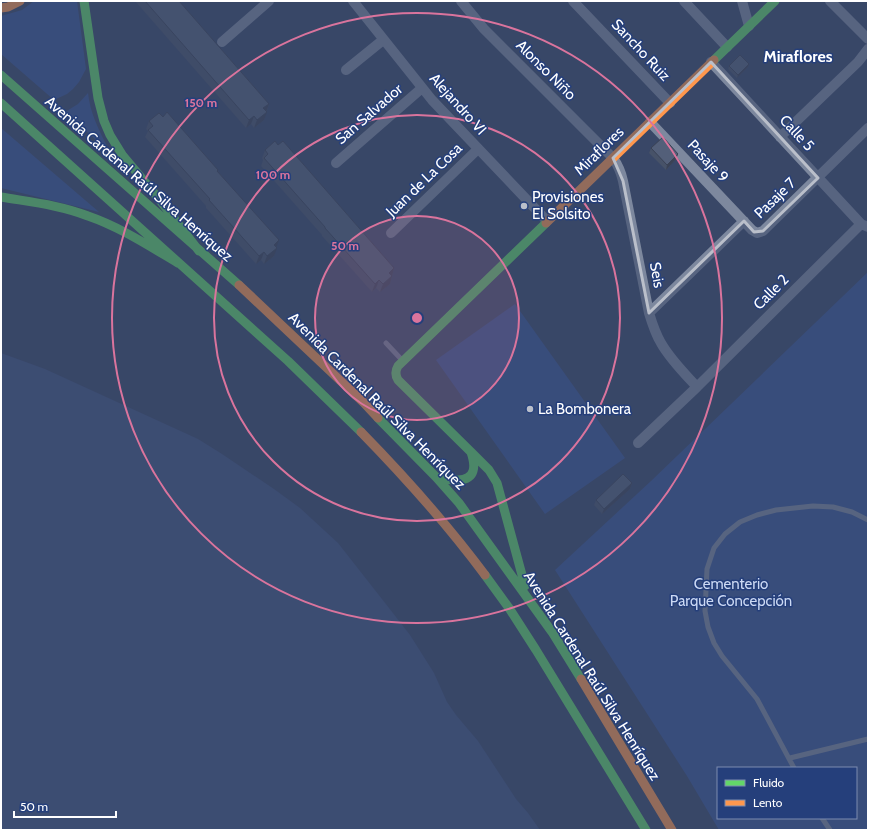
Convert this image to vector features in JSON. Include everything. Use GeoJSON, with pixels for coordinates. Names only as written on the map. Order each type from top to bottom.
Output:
{"type":"FeatureCollection","features":[{"type":"Feature","properties":{"kind":"main road"},"geometry":{"type":"LineString","coordinates":[[1,8],[8,7],[20,1]]}},
{"type":"Feature","properties":{"kind":"main road"},"geometry":{"type":"LineString","coordinates":[[84,1],[98,98],[104,121],[110,135],[123,156],[159,199],[199,251]]}},
{"type":"Feature","properties":{"kind":"main road","name":"Miraflores"},"geometry":{"type":"LineString","coordinates":[[471,452],[398,380],[395,374],[396,370],[403,361],[775,1]]}},
{"type":"Feature","properties":{"kind":"main road","name":"Avenida Cardenal Raúl Silva Henríquez"},"geometry":{"type":"LineString","coordinates":[[1,75],[255,300],[369,409],[436,477],[459,503],[506,567],[560,645],[672,830]]}},
{"type":"Feature","properties":{"kind":"main road"},"geometry":{"type":"LineString","coordinates":[[1,103],[178,264],[263,338],[325,396],[388,459],[438,515],[490,581],[531,642],[646,830]]}},
{"type":"Feature","properties":{"kind":"main road"},"geometry":{"type":"LineString","coordinates":[[1,197],[61,208],[88,216],[128,234],[178,264]]}},
{"type":"Feature","properties":{"kind":"main road"},"geometry":{"type":"LineString","coordinates":[[436,477],[455,480],[470,476],[474,467],[471,452]]}},
{"type":"Feature","properties":{"kind":"main road"},"geometry":{"type":"LineString","coordinates":[[471,452],[487,467],[497,483],[529,600]]}},
{"type":"Feature","properties":{"kind":"street"},"geometry":{"type":"LineString","coordinates":[[222,42],[269,1]]}},
{"type":"Feature","properties":{"kind":"street","name":"Alejandro VI"},"geometry":{"type":"LineString","coordinates":[[353,1],[383,40],[444,113],[548,221]]}},
{"type":"Feature","properties":{"kind":"street","name":"Alonso Niño"},"geometry":{"type":"LineString","coordinates":[[461,1],[484,29],[613,158]]}},
{"type":"Feature","properties":{"kind":"street","name":"Sancho Ruiz"},"geometry":{"type":"LineString","coordinates":[[573,1],[670,103]]}},
{"type":"Feature","properties":{"kind":"street"},"geometry":{"type":"LineString","coordinates":[[684,1],[727,47]]}},
{"type":"Feature","properties":{"kind":"street"},"geometry":{"type":"LineString","coordinates":[[742,1],[749,26]]}},
{"type":"Feature","properties":{"kind":"street"},"geometry":{"type":"LineString","coordinates":[[830,1],[868,39]]}},
{"type":"Feature","properties":{"kind":"street"},"geometry":{"type":"LineString","coordinates":[[346,70],[383,40]]}},
{"type":"Feature","properties":{"kind":"street"},"geometry":{"type":"LineString","coordinates":[[780,137],[858,62],[868,49]]}},
{"type":"Feature","properties":{"kind":"street","name":"Calle 5"},"geometry":{"type":"LineString","coordinates":[[711,62],[818,178],[865,225]]}},
{"type":"Feature","properties":{"kind":"street","name":"San Salvador"},"geometry":{"type":"LineString","coordinates":[[336,163],[422,88]]}},
{"type":"Feature","properties":{"kind":"street","name":"Pasaje 9"},"geometry":{"type":"LineString","coordinates":[[650,122],[744,221]]}},
{"type":"Feature","properties":{"kind":"street","name":"Pasaje 7"},"geometry":{"type":"LineString","coordinates":[[649,313],[744,221],[754,232],[763,231],[868,128]]}},
{"type":"Feature","properties":{"kind":"street","name":"Juan de La Cosa"},"geometry":{"type":"LineString","coordinates":[[391,233],[478,149]]}},
{"type":"Feature","properties":{"kind":"street","name":"Seis"},"geometry":{"type":"LineString","coordinates":[[613,158],[619,168],[623,181],[649,313],[656,334],[666,351],[697,387]]}},
{"type":"Feature","properties":{"kind":"street","name":"Calle 2"},"geometry":{"type":"LineString","coordinates":[[638,443],[865,225]]}},
{"type":"Feature","properties":{"kind":"lane"},"geometry":{"type":"LineString","coordinates":[[386,343],[403,361]]}},
{"type":"Feature","properties":{"kind":"lane"},"geometry":{"type":"LineString","coordinates":[[794,767],[757,699],[722,656],[714,643],[708,627],[705,611],[707,569],[714,548],[725,534],[740,522],[757,515],[776,510],[813,506],[832,507],[852,512],[868,520]]}},
{"type":"Feature","properties":{"kind":"lane"},"geometry":{"type":"LineString","coordinates":[[790,758],[868,739]]}},
{"type":"Feature","properties":{"kind":"lane"},"geometry":{"type":"LineString","coordinates":[[823,819],[830,830]]}},
{"type":"Feature","properties":{"kind":"highlighted area"},"geometry":{"type":"Polygon","coordinates":[[[711,62],[818,178],[763,231],[754,232],[744,221],[649,313],[623,181],[613,158],[711,62]]]}},
{"type":"Feature","properties":{"kind":"green space"},"geometry":{"type":"Polygon","coordinates":[[[34,1],[77,1],[86,69],[79,82],[73,89],[67,94],[54,100],[1,54],[1,16],[22,10],[34,1]]]}},
{"type":"Feature","properties":{"kind":"green space"},"geometry":{"type":"Polygon","coordinates":[[[88,93],[98,128],[108,148],[106,149],[65,112],[78,104],[88,93]]]}},
{"type":"Feature","properties":{"kind":"green space"},"geometry":{"type":"Polygon","coordinates":[[[1,128],[99,212],[1,188],[1,128]]]}},
{"type":"Feature","properties":{"kind":"green space","name":"Cementerio Parque Concepción"},"geometry":{"type":"Polygon","coordinates":[[[868,272],[868,830],[719,830],[687,776],[555,570],[651,481],[868,272]]]}},
{"type":"Feature","properties":{"kind":"green space","name":"La Bombonera"},"geometry":{"type":"Polygon","coordinates":[[[515,304],[625,458],[545,514],[436,360],[515,304]]]}},
{"type":"Feature","properties":{"kind":"shaded area"},"geometry":{"type":"Polygon","coordinates":[[[1,353],[45,369],[198,439],[300,508],[338,543],[410,635],[434,673],[447,702],[478,741],[516,799],[540,830],[1,830],[1,353]]]}},
{"type":"Feature","properties":{"kind":"building"},"geometry":{"type":"Polygon","coordinates":[[[145,1],[179,1],[269,104],[263,108],[267,112],[257,120],[254,116],[249,120],[145,1]]]}},
{"type":"Feature","properties":{"kind":"building"},"geometry":{"type":"Polygon","coordinates":[[[740,55],[749,64],[738,75],[729,66],[740,55]]]}},
{"type":"Feature","properties":{"kind":"building"},"geometry":{"type":"Polygon","coordinates":[[[167,112],[218,170],[217,171],[279,240],[274,245],[277,248],[267,256],[264,252],[259,256],[148,130],[153,126],[149,121],[159,113],[163,117],[167,112]]]}},
{"type":"Feature","properties":{"kind":"building"},"geometry":{"type":"Polygon","coordinates":[[[663,137],[678,154],[667,165],[651,148],[663,137]]]}},
{"type":"Feature","properties":{"kind":"building"},"geometry":{"type":"Polygon","coordinates":[[[275,141],[278,145],[283,141],[394,268],[389,273],[392,276],[383,284],[379,280],[375,284],[264,158],[268,154],[265,150],[275,141]]]}},
{"type":"Feature","properties":{"kind":"building"},"geometry":{"type":"Polygon","coordinates":[[[623,474],[632,483],[604,509],[596,500],[623,474]]]}},
{"type":"Feature","properties":{"kind":"traffic: fast"},"geometry":{"type":"LineString","coordinates":[[84,1],[98,98],[104,121],[110,135],[123,156],[159,199],[199,251]]}},
{"type":"Feature","properties":{"kind":"traffic: fast"},"geometry":{"type":"LineString","coordinates":[[714,60],[775,1]]}},
{"type":"Feature","properties":{"kind":"traffic: fast"},"geometry":{"type":"LineString","coordinates":[[1,75],[239,285]]}},
{"type":"Feature","properties":{"kind":"traffic: fast"},"geometry":{"type":"LineString","coordinates":[[1,103],[288,361],[361,432]]}},
{"type":"Feature","properties":{"kind":"traffic: fast"},"geometry":{"type":"LineString","coordinates":[[1,197],[56,206],[100,220],[123,231],[178,263]]}},
{"type":"Feature","properties":{"kind":"traffic: fast"},"geometry":{"type":"LineString","coordinates":[[471,452],[398,380],[396,370],[398,366],[546,223]]}},
{"type":"Feature","properties":{"kind":"traffic: fast"},"geometry":{"type":"LineString","coordinates":[[378,418],[436,477],[459,503],[552,632],[581,679]]}},
{"type":"Feature","properties":{"kind":"traffic: fast"},"geometry":{"type":"LineString","coordinates":[[471,452],[489,470],[497,483],[525,586]]}},
{"type":"Feature","properties":{"kind":"traffic: fast"},"geometry":{"type":"LineString","coordinates":[[436,477],[457,480],[467,478],[471,475],[474,469],[474,462],[471,452]]}},
{"type":"Feature","properties":{"kind":"traffic: fast"},"geometry":{"type":"LineString","coordinates":[[485,575],[509,608],[536,650],[646,830]]}},
{"type":"Feature","properties":{"kind":"traffic: slow"},"geometry":{"type":"LineString","coordinates":[[1,8],[8,7],[20,1]]}},
{"type":"Feature","properties":{"kind":"traffic: slow"},"geometry":{"type":"LineString","coordinates":[[546,223],[714,60]]}},
{"type":"Feature","properties":{"kind":"traffic: slow"},"geometry":{"type":"LineString","coordinates":[[239,285],[378,418]]}},
{"type":"Feature","properties":{"kind":"traffic: slow"},"geometry":{"type":"LineString","coordinates":[[361,432],[425,501],[456,537],[485,575]]}},
{"type":"Feature","properties":{"kind":"traffic: slow"},"geometry":{"type":"LineString","coordinates":[[581,679],[672,830]]}},
{"type":"Feature","properties":{"kind":"place","name":"Provisiones El Solsito"},"geometry":{"type":"Point","coordinates":[524,206]}},
{"type":"Feature","properties":{"kind":"place","name":"La Bombonera"},"geometry":{"type":"Point","coordinates":[530,409]}},
{"type":"Feature","properties":{"kind":"district","name":"Miraflores"},"geometry":{"type":"Point","coordinates":[798,56]}}]}
